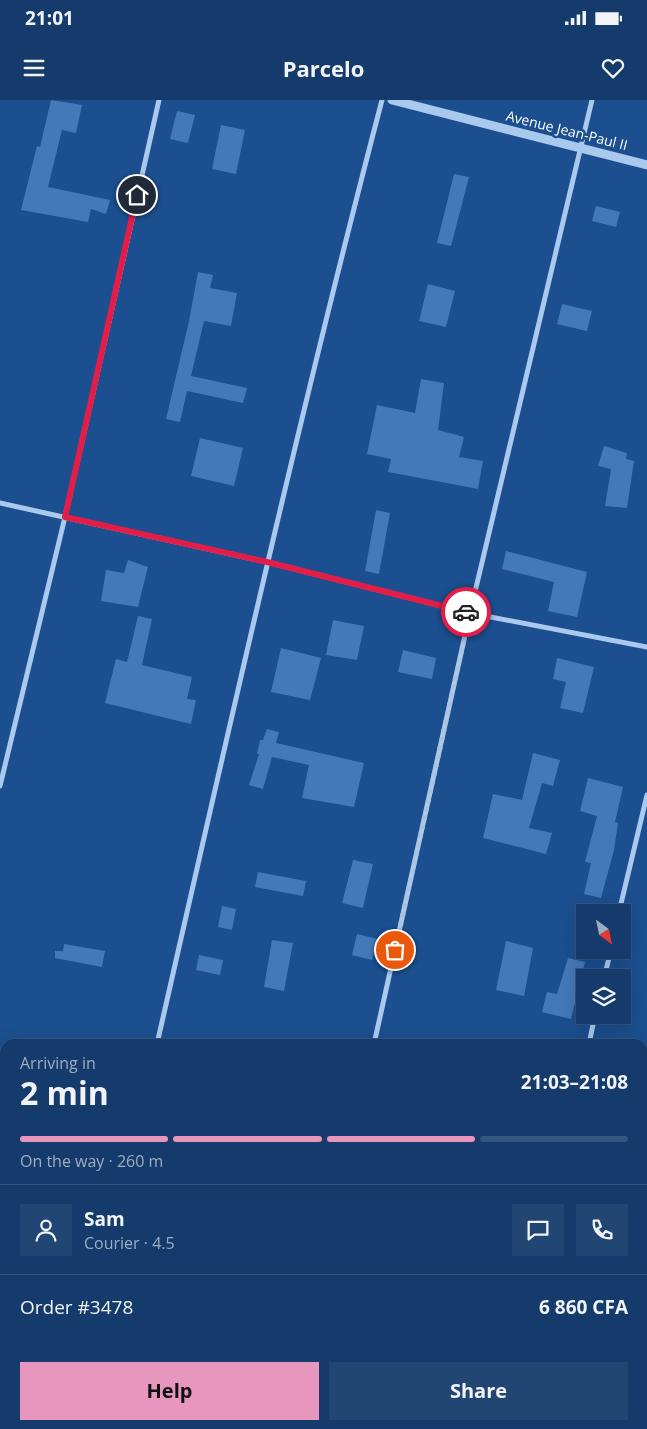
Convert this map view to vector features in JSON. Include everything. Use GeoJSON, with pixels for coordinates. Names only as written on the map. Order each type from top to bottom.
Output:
{"type":"FeatureCollection","features":[{"type":"Feature","properties":{"kind":"street"},"geometry":{"type":"LineString","coordinates":[[0,786],[65,517],[159,100]]}},
{"type":"Feature","properties":{"kind":"street"},"geometry":{"type":"LineString","coordinates":[[158,1039],[267,562],[329,304],[382,100]]}},
{"type":"Feature","properties":{"kind":"street","name":"Avenue Jean-Paul II"},"geometry":{"type":"LineString","coordinates":[[392,100],[647,165]]}},
{"type":"Feature","properties":{"kind":"street"},"geometry":{"type":"LineString","coordinates":[[375,1039],[470,613],[592,100]]}},
{"type":"Feature","properties":{"kind":"street"},"geometry":{"type":"LineString","coordinates":[[0,503],[267,562],[470,613],[647,647]]}},
{"type":"Feature","properties":{"kind":"street"},"geometry":{"type":"LineString","coordinates":[[622,904],[647,795]]}},
{"type":"Feature","properties":{"kind":"street"},"geometry":{"type":"LineString","coordinates":[[590,1039],[593,1024]]}},
{"type":"Feature","properties":{"kind":"building"},"geometry":{"type":"Polygon","coordinates":[[[51,100],[82,105],[76,133],[62,130],[48,187],[110,200],[106,214],[91,209],[88,222],[21,210],[37,146],[40,147],[51,100]]]}},
{"type":"Feature","properties":{"kind":"building"},"geometry":{"type":"Polygon","coordinates":[[[177,111],[195,115],[188,143],[170,139],[177,111]]]}},
{"type":"Feature","properties":{"kind":"building"},"geometry":{"type":"Polygon","coordinates":[[[221,125],[245,130],[236,174],[212,169],[221,125]]]}},
{"type":"Feature","properties":{"kind":"building"},"geometry":{"type":"Polygon","coordinates":[[[454,174],[469,177],[451,246],[437,243],[454,174]]]}},
{"type":"Feature","properties":{"kind":"building"},"geometry":{"type":"Polygon","coordinates":[[[596,206],[620,212],[616,227],[592,221],[596,206]]]}},
{"type":"Feature","properties":{"kind":"building"},"geometry":{"type":"Polygon","coordinates":[[[198,272],[213,275],[210,288],[237,293],[231,326],[204,321],[191,376],[247,388],[243,403],[187,391],[180,422],[166,419],[189,321],[198,272]]]}},
{"type":"Feature","properties":{"kind":"building"},"geometry":{"type":"Polygon","coordinates":[[[428,284],[455,291],[446,327],[419,321],[428,284]]]}},
{"type":"Feature","properties":{"kind":"building"},"geometry":{"type":"Polygon","coordinates":[[[562,304],[592,311],[587,331],[557,324],[562,304]]]}},
{"type":"Feature","properties":{"kind":"building"},"geometry":{"type":"Polygon","coordinates":[[[421,379],[444,383],[438,430],[464,437],[459,457],[483,461],[478,489],[388,472],[391,459],[367,454],[377,405],[415,413],[421,379]]]}},
{"type":"Feature","properties":{"kind":"building"},"geometry":{"type":"Polygon","coordinates":[[[200,438],[243,448],[234,486],[191,476],[200,438]]]}},
{"type":"Feature","properties":{"kind":"building"},"geometry":{"type":"Polygon","coordinates":[[[604,446],[627,453],[626,459],[634,461],[627,508],[605,506],[611,469],[598,466],[604,446]]]}},
{"type":"Feature","properties":{"kind":"building"},"geometry":{"type":"Polygon","coordinates":[[[376,510],[390,513],[379,574],[365,571],[376,510]]]}},
{"type":"Feature","properties":{"kind":"building"},"geometry":{"type":"Polygon","coordinates":[[[506,551],[587,572],[577,617],[548,611],[554,582],[502,569],[506,551]]]}},
{"type":"Feature","properties":{"kind":"building"},"geometry":{"type":"Polygon","coordinates":[[[128,560],[148,567],[138,607],[101,601],[106,570],[124,573],[128,560]]]}},
{"type":"Feature","properties":{"kind":"building"},"geometry":{"type":"Polygon","coordinates":[[[138,616],[152,619],[142,665],[192,677],[187,699],[196,700],[191,724],[105,703],[116,659],[127,662],[138,616]]]}},
{"type":"Feature","properties":{"kind":"building"},"geometry":{"type":"Polygon","coordinates":[[[333,620],[364,626],[357,660],[326,655],[333,620]]]}},
{"type":"Feature","properties":{"kind":"building"},"geometry":{"type":"Polygon","coordinates":[[[281,648],[321,658],[310,700],[271,692],[281,648]]]}},
{"type":"Feature","properties":{"kind":"building"},"geometry":{"type":"Polygon","coordinates":[[[403,650],[436,658],[432,679],[398,672],[403,650]]]}},
{"type":"Feature","properties":{"kind":"building"},"geometry":{"type":"Polygon","coordinates":[[[557,658],[594,667],[583,713],[560,708],[566,682],[553,679],[557,658]]]}},
{"type":"Feature","properties":{"kind":"building"},"geometry":{"type":"Polygon","coordinates":[[[267,729],[279,732],[276,743],[364,763],[354,807],[302,798],[309,765],[272,757],[263,789],[249,785],[259,754],[257,754],[260,740],[263,740],[267,729]]]}},
{"type":"Feature","properties":{"kind":"building"},"geometry":{"type":"Polygon","coordinates":[[[533,753],[560,760],[553,786],[542,783],[529,828],[552,833],[546,854],[483,838],[493,794],[522,800],[533,753]]]}},
{"type":"Feature","properties":{"kind":"building"},"geometry":{"type":"Polygon","coordinates":[[[588,778],[623,787],[615,822],[618,823],[614,850],[601,898],[584,894],[591,863],[585,862],[597,816],[580,811],[588,778]]]}},
{"type":"Feature","properties":{"kind":"building"},"geometry":{"type":"Polygon","coordinates":[[[353,860],[373,864],[363,908],[342,903],[353,860]]]}},
{"type":"Feature","properties":{"kind":"building"},"geometry":{"type":"Polygon","coordinates":[[[258,872],[306,881],[303,896],[255,887],[258,872]]]}},
{"type":"Feature","properties":{"kind":"building"},"geometry":{"type":"Polygon","coordinates":[[[222,906],[236,909],[232,930],[218,927],[222,906]]]}},
{"type":"Feature","properties":{"kind":"building"},"geometry":{"type":"Polygon","coordinates":[[[357,934],[378,939],[372,960],[352,955],[357,934]]]}},
{"type":"Feature","properties":{"kind":"building"},"geometry":{"type":"Polygon","coordinates":[[[272,940],[293,943],[284,991],[264,987],[272,940]]]}},
{"type":"Feature","properties":{"kind":"building"},"geometry":{"type":"Polygon","coordinates":[[[506,941],[533,948],[524,996],[496,990],[506,941]]]}},
{"type":"Feature","properties":{"kind":"building"},"geometry":{"type":"Polygon","coordinates":[[[64,944],[105,951],[102,967],[55,958],[55,951],[63,951],[64,944]]]}},
{"type":"Feature","properties":{"kind":"building"},"geometry":{"type":"Polygon","coordinates":[[[199,955],[223,960],[220,975],[196,970],[199,955]]]}},
{"type":"Feature","properties":{"kind":"building"},"geometry":{"type":"Polygon","coordinates":[[[568,958],[585,962],[583,969],[576,969],[576,999],[571,1019],[542,1012],[547,992],[557,994],[568,958]]]}},
{"type":"Feature","properties":{"kind":"way so far"},"geometry":{"type":"LineString","coordinates":[[395,950],[470,613],[466,612]]}},
{"type":"Feature","properties":{"kind":"route"},"geometry":{"type":"LineString","coordinates":[[137,195],[65,517],[267,562],[466,612]]}}]}
